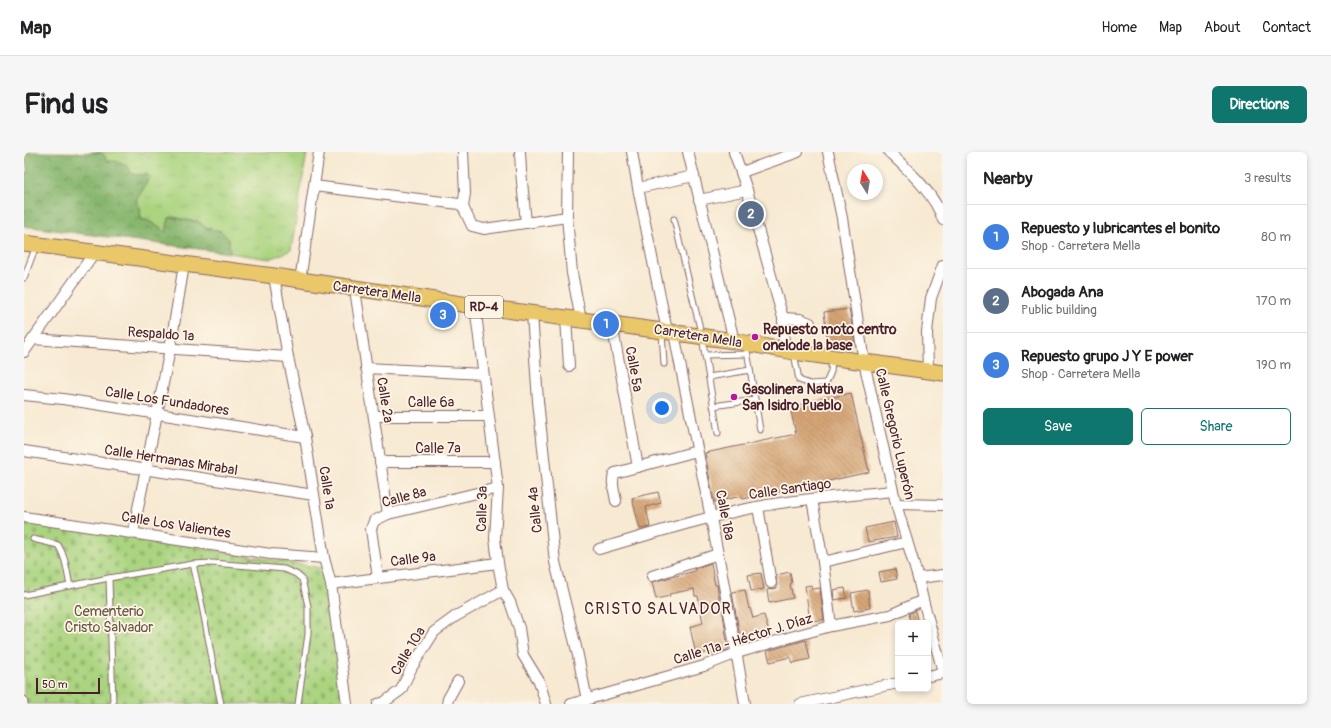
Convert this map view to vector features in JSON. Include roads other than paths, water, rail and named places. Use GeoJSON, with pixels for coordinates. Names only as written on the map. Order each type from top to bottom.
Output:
{"type":"FeatureCollection","features":[{"type":"Feature","properties":{"kind":"main road","name":"Carretera Mella"},"geometry":{"type":"LineString","coordinates":[[30,244],[274,276],[355,289],[702,337],[742,346],[789,351],[943,373]]}},
{"type":"Feature","properties":{"kind":"street"},"geometry":{"type":"LineString","coordinates":[[300,281],[319,152]]}},
{"type":"Feature","properties":{"kind":"street"},"geometry":{"type":"LineString","coordinates":[[463,152],[465,193],[464,207],[472,226],[484,229],[567,217]]}},
{"type":"Feature","properties":{"kind":"street"},"geometry":{"type":"LineString","coordinates":[[520,152],[526,223]]}},
{"type":"Feature","properties":{"kind":"street"},"geometry":{"type":"LineString","coordinates":[[568,152],[567,217],[572,273],[581,320]]}},
{"type":"Feature","properties":{"kind":"street","name":"Calle 18a"},"geometry":{"type":"LineString","coordinates":[[632,152],[667,332],[697,451],[711,517],[737,653],[745,704]]}},
{"type":"Feature","properties":{"kind":"street"},"geometry":{"type":"LineString","coordinates":[[688,152],[699,200],[742,346]]}},
{"type":"Feature","properties":{"kind":"street"},"geometry":{"type":"LineString","coordinates":[[734,152],[742,172],[783,318],[789,351]]}},
{"type":"Feature","properties":{"kind":"street"},"geometry":{"type":"LineString","coordinates":[[742,172],[798,152]]}},
{"type":"Feature","properties":{"kind":"street","name":"Calle Gregorio Luperón"},"geometry":{"type":"LineString","coordinates":[[828,152],[842,218],[864,362],[896,504],[918,578],[922,600],[943,672]]}},
{"type":"Feature","properties":{"kind":"street"},"geometry":{"type":"LineString","coordinates":[[889,152],[910,171],[936,203],[943,220]]}},
{"type":"Feature","properties":{"kind":"street"},"geometry":{"type":"LineString","coordinates":[[638,188],[694,176]]}},
{"type":"Feature","properties":{"kind":"street"},"geometry":{"type":"LineString","coordinates":[[314,186],[453,203],[464,207]]}},
{"type":"Feature","properties":{"kind":"street"},"geometry":{"type":"LineString","coordinates":[[699,200],[747,190]]}},
{"type":"Feature","properties":{"kind":"street"},"geometry":{"type":"LineString","coordinates":[[24,352],[94,253]]}},
{"type":"Feature","properties":{"kind":"street"},"geometry":{"type":"LineString","coordinates":[[133,533],[170,349],[184,265]]}},
{"type":"Feature","properties":{"kind":"street"},"geometry":{"type":"LineString","coordinates":[[928,370],[927,332],[931,298],[943,265]]}},
{"type":"Feature","properties":{"kind":"street","name":"Calle 1a"},"geometry":{"type":"LineString","coordinates":[[274,276],[288,357],[305,437],[324,558],[331,584],[347,704]]}},
{"type":"Feature","properties":{"kind":"street","name":"Calle 2a"},"geometry":{"type":"LineString","coordinates":[[355,289],[388,514]]}},
{"type":"Feature","properties":{"kind":"street","name":"Calle 3a"},"geometry":{"type":"LineString","coordinates":[[475,306],[498,488],[495,538],[498,563],[504,590],[519,628],[523,655],[539,681],[546,704]]}},
{"type":"Feature","properties":{"kind":"street","name":"Calle 4a"},"geometry":{"type":"LineString","coordinates":[[532,314],[538,401],[555,562],[577,651],[587,700]]}},
{"type":"Feature","properties":{"kind":"street"},"geometry":{"type":"LineString","coordinates":[[566,318],[569,366]]}},
{"type":"Feature","properties":{"kind":"street"},"geometry":{"type":"LineString","coordinates":[[783,318],[800,319],[810,323]]}},
{"type":"Feature","properties":{"kind":"street","name":"Calle 5a"},"geometry":{"type":"LineString","coordinates":[[612,324],[638,467]]}},
{"type":"Feature","properties":{"kind":"street","name":"Respaldo 1a"},"geometry":{"type":"LineString","coordinates":[[33,339],[288,357]]}},
{"type":"Feature","properties":{"kind":"street"},"geometry":{"type":"LineString","coordinates":[[366,368],[483,374]]}},
{"type":"Feature","properties":{"kind":"street","name":"Calle Los Fundadores"},"geometry":{"type":"LineString","coordinates":[[24,395],[63,399],[305,437]]}},
{"type":"Feature","properties":{"kind":"street","name":"Calle 6a"},"geometry":{"type":"LineString","coordinates":[[374,416],[488,416]]}},
{"type":"Feature","properties":{"kind":"street","name":"Calle Hermanas Mirabal"},"geometry":{"type":"LineString","coordinates":[[24,451],[314,495]]}},
{"type":"Feature","properties":{"kind":"street"},"geometry":{"type":"LineString","coordinates":[[616,500],[613,476],[615,473],[697,451]]}},
{"type":"Feature","properties":{"kind":"street","name":"Calle 7a"},"geometry":{"type":"LineString","coordinates":[[380,462],[495,462]]}},
{"type":"Feature","properties":{"kind":"street","name":"Calle 8a"},"geometry":{"type":"LineString","coordinates":[[378,578],[371,529],[374,521],[388,514],[498,488]]}},
{"type":"Feature","properties":{"kind":"street","name":"Calle Santiago"},"geometry":{"type":"LineString","coordinates":[[599,549],[711,517],[758,507],[812,499],[893,491]]}},
{"type":"Feature","properties":{"kind":"street"},"geometry":{"type":"LineString","coordinates":[[812,499],[823,562],[831,626]]}},
{"type":"Feature","properties":{"kind":"street"},"geometry":{"type":"LineString","coordinates":[[896,504],[943,505]]}},
{"type":"Feature","properties":{"kind":"street"},"geometry":{"type":"LineString","coordinates":[[758,507],[771,583]]}},
{"type":"Feature","properties":{"kind":"street","name":"Calle Los Valientes"},"geometry":{"type":"LineString","coordinates":[[24,517],[270,554],[324,558]]}},
{"type":"Feature","properties":{"kind":"street"},"geometry":{"type":"LineString","coordinates":[[823,562],[907,542]]}},
{"type":"Feature","properties":{"kind":"street"},"geometry":{"type":"LineString","coordinates":[[652,576],[718,554]]}},
{"type":"Feature","properties":{"kind":"street","name":"Calle 9a"},"geometry":{"type":"LineString","coordinates":[[331,584],[498,563]]}},
{"type":"Feature","properties":{"kind":"street"},"geometry":{"type":"LineString","coordinates":[[918,578],[943,575]]}},
{"type":"Feature","properties":{"kind":"street","name":"Calle 10a"},"geometry":{"type":"LineString","coordinates":[[378,704],[383,703],[401,690],[412,667],[434,632],[456,616],[504,590]]}},
{"type":"Feature","properties":{"kind":"street","name":"Calle 11a - Héctor J. Díaz"},"geometry":{"type":"LineString","coordinates":[[571,704],[704,666],[737,653],[831,626],[890,614],[922,600]]}},
{"type":"Feature","properties":{"kind":"street"},"geometry":{"type":"LineString","coordinates":[[931,675],[943,672]]}},
{"type":"Feature","properties":{"kind":"street"},"geometry":{"type":"LineString","coordinates":[[447,704],[448,699],[458,681]]}},
{"type":"Feature","properties":{"kind":"street"},"geometry":{"type":"LineString","coordinates":[[804,703],[895,684]]}},
{"type":"Feature","properties":{"kind":"lane"},"geometry":{"type":"LineString","coordinates":[[674,219],[702,337],[718,433]]}},
{"type":"Feature","properties":{"kind":"lane"},"geometry":{"type":"LineString","coordinates":[[24,278],[30,244]]}},
{"type":"Feature","properties":{"kind":"lane"},"geometry":{"type":"LineString","coordinates":[[664,364],[667,332]]}},
{"type":"Feature","properties":{"kind":"lane"},"geometry":{"type":"LineString","coordinates":[[705,355],[742,346],[750,370],[760,430]]}},
{"type":"Feature","properties":{"kind":"lane"},"geometry":{"type":"LineString","coordinates":[[789,351],[799,380],[810,384],[826,383],[831,372],[832,358]]}},
{"type":"Feature","properties":{"kind":"lane"},"geometry":{"type":"LineString","coordinates":[[708,377],[750,370]]}},
{"type":"Feature","properties":{"kind":"lane"},"geometry":{"type":"LineString","coordinates":[[713,406],[755,400]]}},
{"type":"Feature","properties":{"kind":"lane"},"geometry":{"type":"LineString","coordinates":[[33,539],[58,545],[65,559],[70,586]]}},
{"type":"Feature","properties":{"kind":"lane"},"geometry":{"type":"LineString","coordinates":[[24,595],[109,578],[193,564],[212,563],[284,569],[296,574],[302,579],[308,606],[308,634],[298,704]]}},
{"type":"Feature","properties":{"kind":"lane"},"geometry":{"type":"LineString","coordinates":[[193,564],[201,595],[221,704]]}},
{"type":"Feature","properties":{"kind":"lane"},"geometry":{"type":"LineString","coordinates":[[109,578],[113,704]]}},
{"type":"Feature","properties":{"kind":"lane"},"geometry":{"type":"LineString","coordinates":[[24,699],[25,704]]}},
{"type":"Feature","properties":{"kind":"place","name":"Abogada Ana"},"geometry":{"type":"Point","coordinates":[751,214]}},
{"type":"Feature","properties":{"kind":"place","name":"Repuesto grupo J Y E power"},"geometry":{"type":"Point","coordinates":[443,315]}},
{"type":"Feature","properties":{"kind":"place","name":"Repuesto y lubricantes el bonito"},"geometry":{"type":"Point","coordinates":[606,324]}},
{"type":"Feature","properties":{"kind":"place","name":"Repuesto moto centro onelode la base"},"geometry":{"type":"Point","coordinates":[755,337]}},
{"type":"Feature","properties":{"kind":"place","name":"Gasolinera Nativa San Isidro Pueblo"},"geometry":{"type":"Point","coordinates":[734,397]}},
{"type":"Feature","properties":{"kind":"district","name":"CRISTO SALVADOR"},"geometry":{"type":"Point","coordinates":[658,609]}},
{"type":"Feature","properties":{"kind":"park label","name":"Cementerio Cristo Salvador"},"geometry":{"type":"Point","coordinates":[109,620]}}]}
